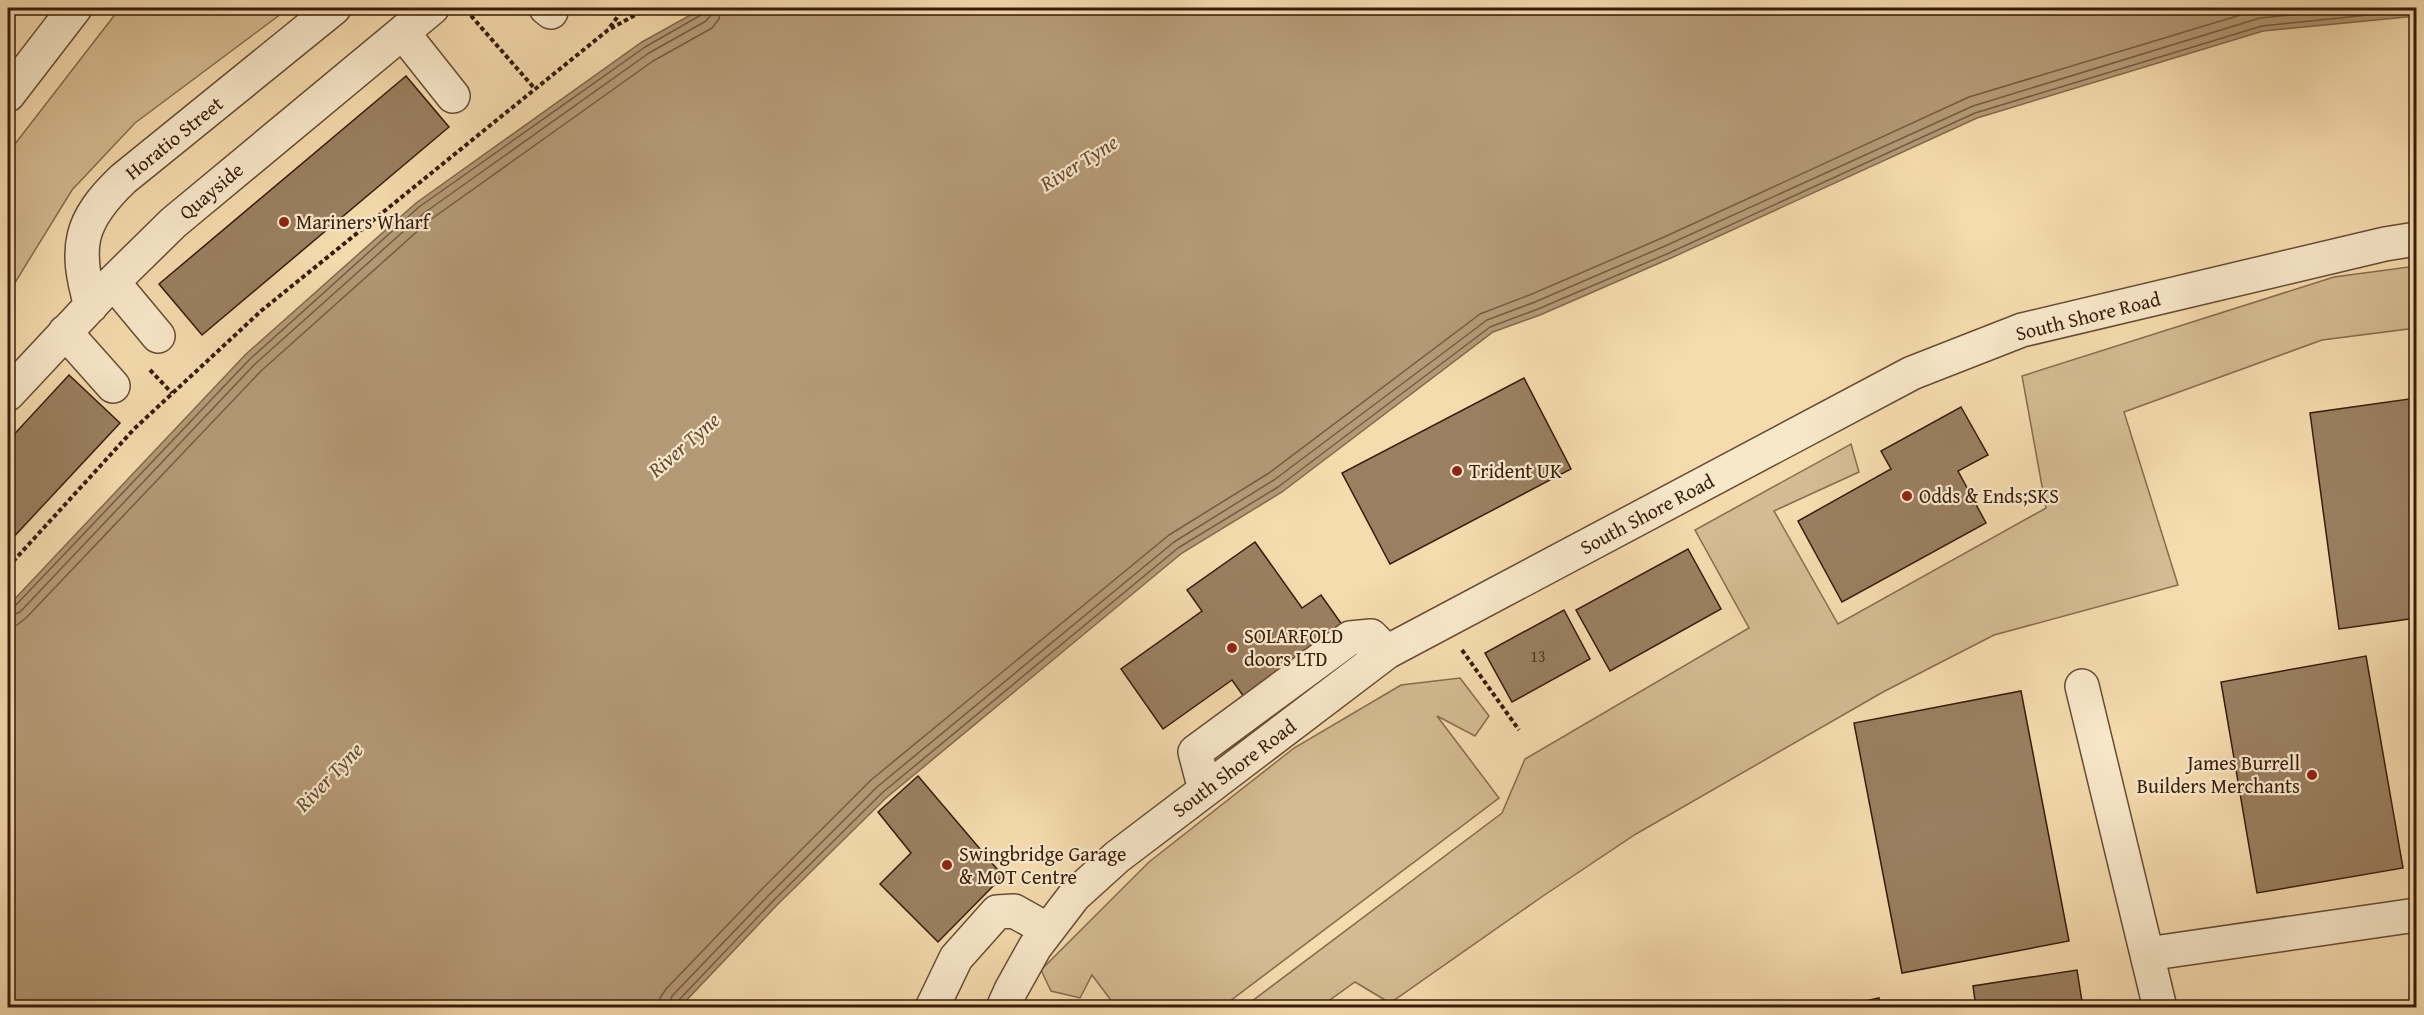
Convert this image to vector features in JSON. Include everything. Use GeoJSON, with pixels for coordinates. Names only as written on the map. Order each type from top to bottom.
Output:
{"type":"FeatureCollection","features":[{"type":"Feature","properties":{"kind":"street"},"geometry":{"type":"LineString","coordinates":[[8,95],[75,8]]}},
{"type":"Feature","properties":{"kind":"street","name":"Horatio Street"},"geometry":{"type":"LineString","coordinates":[[91,306],[83,280],[82,252],[85,229],[95,209],[123,179],[334,8]]}},
{"type":"Feature","properties":{"kind":"street","name":"Quayside"},"geometry":{"type":"LineString","coordinates":[[8,394],[64,332],[173,223],[432,8]]}},
{"type":"Feature","properties":{"kind":"street"},"geometry":{"type":"LineString","coordinates":[[403,33],[453,96]]}},
{"type":"Feature","properties":{"kind":"street","name":"South Shore Road"},"geometry":{"type":"LineString","coordinates":[[1003,1008],[1035,947],[1074,896],[1117,857],[1388,652],[1912,373],[2022,330],[2385,244],[2416,239]]}},
{"type":"Feature","properties":{"kind":"street"},"geometry":{"type":"LineString","coordinates":[[113,282],[158,336]]}},
{"type":"Feature","properties":{"kind":"street"},"geometry":{"type":"LineString","coordinates":[[64,332],[113,386]]}},
{"type":"Feature","properties":{"kind":"street"},"geometry":{"type":"LineString","coordinates":[[2082,686],[2160,1008]]}},
{"type":"Feature","properties":{"kind":"street"},"geometry":{"type":"LineString","coordinates":[[932,1008],[956,958],[997,912],[1014,911],[1048,930]]}},
{"type":"Feature","properties":{"kind":"street"},"geometry":{"type":"LineString","coordinates":[[2147,954],[2416,915]]}},
{"type":"Feature","properties":{"kind":"path"},"geometry":{"type":"LineString","coordinates":[[463,8],[535,89]]}},
{"type":"Feature","properties":{"kind":"path"},"geometry":{"type":"LineString","coordinates":[[608,30],[624,8]]}},
{"type":"Feature","properties":{"kind":"path"},"geometry":{"type":"LineString","coordinates":[[8,567],[134,429],[261,310],[608,30],[648,8]]}},
{"type":"Feature","properties":{"kind":"path"},"geometry":{"type":"LineString","coordinates":[[1442,623],[1519,730]]}},
{"type":"Feature","properties":{"kind":"shaded area"},"geometry":{"type":"Polygon","coordinates":[[[120,8],[289,8],[135,123],[72,190],[8,294],[8,153],[120,8]]]}},
{"type":"Feature","properties":{"kind":"shaded area"},"geometry":{"type":"Polygon","coordinates":[[[2416,266],[2416,328],[2322,340],[2124,412],[2178,585],[1994,635],[1883,692],[1636,834],[1390,1003],[1355,982],[1320,1007],[1244,1007],[1502,813],[1525,759],[1749,628],[1695,530],[1851,444],[1859,472],[1774,511],[1838,624],[2046,508],[2022,376],[2334,277],[2416,266]]]}},
{"type":"Feature","properties":{"kind":"shaded area"},"geometry":{"type":"Polygon","coordinates":[[[1460,678],[1489,716],[1475,736],[1437,716],[1499,798],[1222,1007],[1116,1007],[1092,975],[1080,998],[1051,991],[1041,970],[1149,862],[1294,748],[1401,685],[1460,678]]]}},
{"type":"Feature","properties":{"kind":"water","name":"River Tyne"},"geometry":{"type":"Polygon","coordinates":[[[703,8],[2416,8],[2416,16],[2263,31],[1977,118],[1671,258],[1540,315],[1493,332],[1282,492],[1182,553],[886,798],[777,905],[680,1007],[8,1007],[8,606],[246,354],[416,203],[642,42],[703,8]]]}},
{"type":"Feature","properties":{"kind":"building"},"geometry":{"type":"Polygon","coordinates":[[[8,8],[17,8],[8,19],[8,8]]]}},
{"type":"Feature","properties":{"kind":"building","name":"Mariners Wharf"},"geometry":{"type":"Polygon","coordinates":[[[406,76],[449,127],[202,335],[159,284],[406,76]]]}},
{"type":"Feature","properties":{"kind":"building"},"geometry":{"type":"Polygon","coordinates":[[[69,375],[120,423],[8,543],[8,441],[69,375]]]}},
{"type":"Feature","properties":{"kind":"building","name":"Trident UK"},"geometry":{"type":"Polygon","coordinates":[[[1524,378],[1571,469],[1390,564],[1342,473],[1524,378]]]}},
{"type":"Feature","properties":{"kind":"building"},"geometry":{"type":"Polygon","coordinates":[[[2416,398],[2416,618],[2339,629],[2310,413],[2416,398]]]}},
{"type":"Feature","properties":{"kind":"building","name":"Odds & Ends;SKS"},"geometry":{"type":"Polygon","coordinates":[[[1961,407],[1988,455],[1958,471],[1986,523],[1842,602],[1798,521],[1891,469],[1881,451],[1961,407]]]}},
{"type":"Feature","properties":{"kind":"building","name":"SOLARFOLD doors LTD"},"geometry":{"type":"Polygon","coordinates":[[[1255,542],[1302,608],[1321,595],[1343,626],[1244,697],[1232,680],[1163,729],[1121,669],[1202,611],[1187,590],[1255,542]]]}},
{"type":"Feature","properties":{"kind":"building"},"geometry":{"type":"Polygon","coordinates":[[[1688,549],[1721,609],[1610,671],[1576,610],[1688,549]]]}},
{"type":"Feature","properties":{"kind":"building"},"geometry":{"type":"Polygon","coordinates":[[[1564,610],[1590,659],[1512,702],[1485,653],[1564,610]]]}},
{"type":"Feature","properties":{"kind":"building","name":"James Burrell Builders Merchants"},"geometry":{"type":"Polygon","coordinates":[[[2366,656],[2403,868],[2257,893],[2221,682],[2366,656]]]}},
{"type":"Feature","properties":{"kind":"building"},"geometry":{"type":"Polygon","coordinates":[[[2021,691],[2069,941],[1902,973],[1854,723],[2021,691]]]}},
{"type":"Feature","properties":{"kind":"building","name":"Swingbridge Garage & MOT Centre"},"geometry":{"type":"Polygon","coordinates":[[[918,776],[1003,876],[938,942],[880,884],[911,853],[878,812],[918,776]]]}},
{"type":"Feature","properties":{"kind":"building"},"geometry":{"type":"Polygon","coordinates":[[[2077,970],[2083,1008],[1976,1008],[1973,986],[2077,970]]]}},
{"type":"Feature","properties":{"kind":"building"},"geometry":{"type":"Polygon","coordinates":[[[1879,998],[1881,1008],[1852,1008],[1851,1004],[1879,998]]]}},
{"type":"Feature","properties":{"kind":"place","name":"Mariners Wharf"},"geometry":{"type":"Point","coordinates":[284,222]}},
{"type":"Feature","properties":{"kind":"place","name":"Trident UK"},"geometry":{"type":"Point","coordinates":[1457,471]}},
{"type":"Feature","properties":{"kind":"place","name":"Odds & Ends;SKS"},"geometry":{"type":"Point","coordinates":[1907,496]}},
{"type":"Feature","properties":{"kind":"place","name":"SOLARFOLD doors LTD"},"geometry":{"type":"Point","coordinates":[1232,648]}},
{"type":"Feature","properties":{"kind":"place","name":"James Burrell Builders Merchants"},"geometry":{"type":"Point","coordinates":[2312,775]}},
{"type":"Feature","properties":{"kind":"place","name":"Swingbridge Garage & MOT Centre"},"geometry":{"type":"Point","coordinates":[947,865]}}]}
